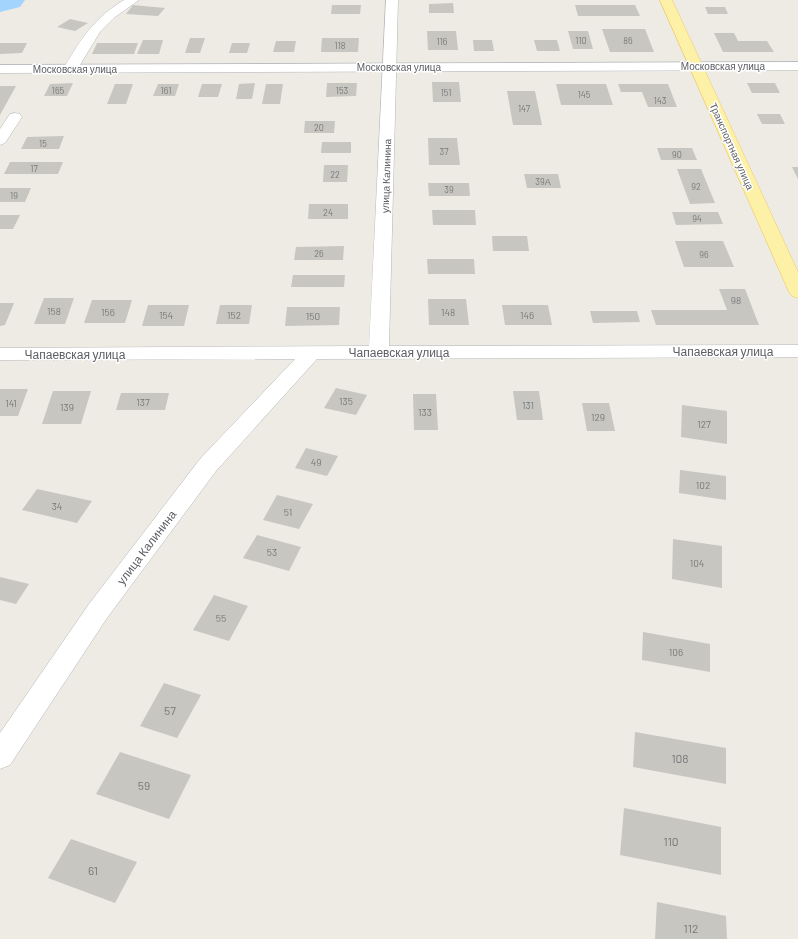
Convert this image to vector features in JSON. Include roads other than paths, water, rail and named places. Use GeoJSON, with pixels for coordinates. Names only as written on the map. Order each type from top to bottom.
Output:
{"type":"FeatureCollection","features":[{"type":"Feature","properties":{"kind":"main road","name":"Транспортная улица"},"geometry":{"type":"LineString","coordinates":[[666,0],[798,292]]}},
{"type":"Feature","properties":{"kind":"street"},"geometry":{"type":"LineString","coordinates":[[70,70],[86,40],[101,22],[116,10],[133,0]]}},
{"type":"Feature","properties":{"kind":"street","name":"улица Калинина"},"geometry":{"type":"LineString","coordinates":[[379,352],[392,0]]}},
{"type":"Feature","properties":{"kind":"street","name":"Московская улица"},"geometry":{"type":"LineString","coordinates":[[0,69],[70,70],[390,67],[798,66]]}},
{"type":"Feature","properties":{"kind":"street"},"geometry":{"type":"LineString","coordinates":[[0,140],[15,117]]}},
{"type":"Feature","properties":{"kind":"street","name":"Чапаевская улица"},"geometry":{"type":"LineString","coordinates":[[0,354],[798,351]]}},
{"type":"Feature","properties":{"kind":"street","name":"улица Калинина"},"geometry":{"type":"LineString","coordinates":[[0,756],[98,611],[180,501],[208,465],[312,353]]}},
{"type":"Feature","properties":{"kind":"waterway"},"geometry":{"type":"LineString","coordinates":[[0,3],[9,0]]}}]}
